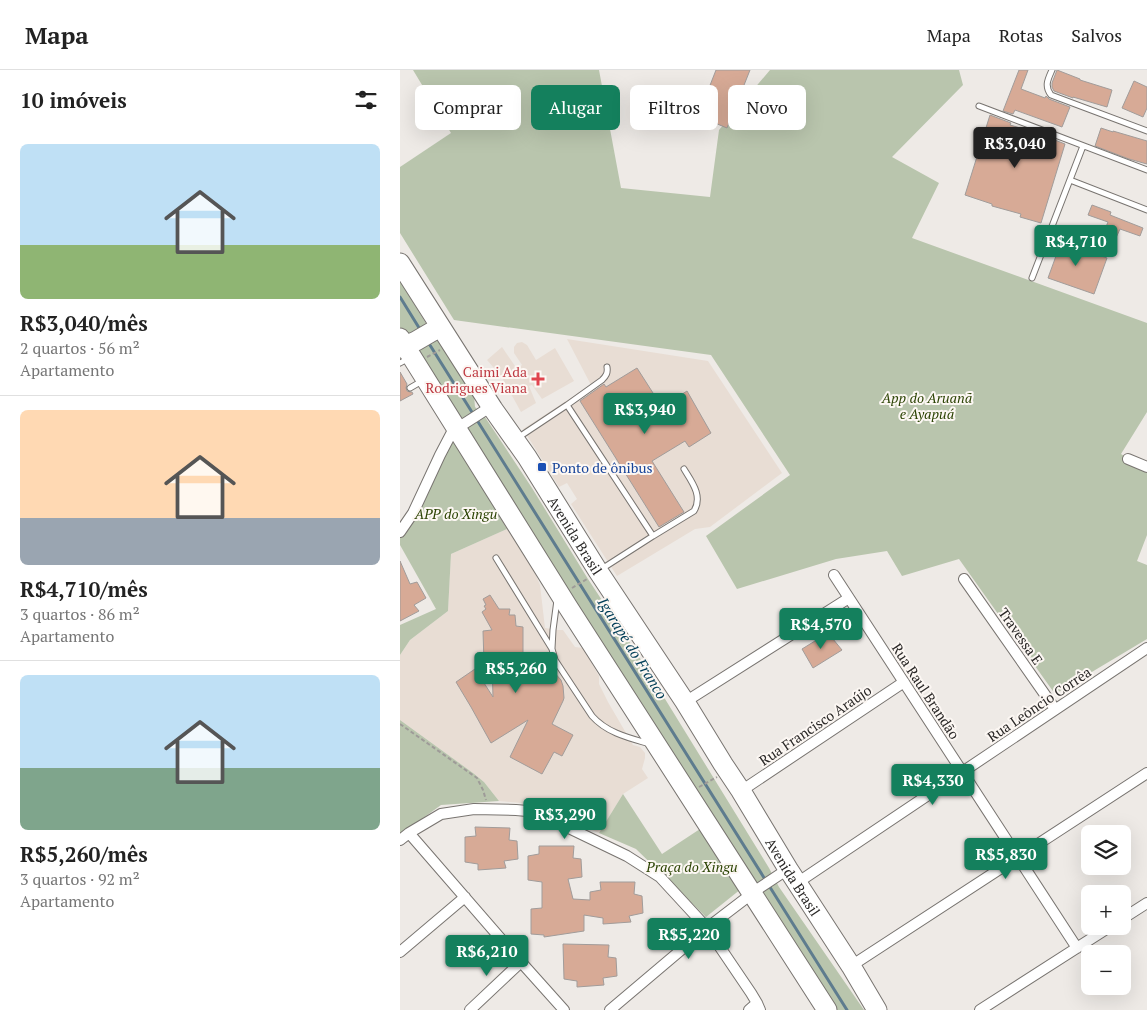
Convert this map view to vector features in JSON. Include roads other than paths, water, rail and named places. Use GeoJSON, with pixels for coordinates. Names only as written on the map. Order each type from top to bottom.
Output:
{"type":"FeatureCollection","features":[{"type":"Feature","properties":{"kind":"highway","name":"Avenida Brasil"},"geometry":{"type":"LineString","coordinates":[[400,263],[414,346],[418,384],[459,427],[565,590],[658,746],[755,891],[828,1010]]}},
{"type":"Feature","properties":{"kind":"highway","name":"Avenida Brasil"},"geometry":{"type":"LineString","coordinates":[[414,346],[489,410],[515,439],[595,574],[685,702],[741,791],[789,875],[851,966],[878,1010]]}},
{"type":"Feature","properties":{"kind":"street"},"geometry":{"type":"LineString","coordinates":[[400,532],[414,513],[448,439],[459,427],[489,410]]}},
{"type":"Feature","properties":{"kind":"street"},"geometry":{"type":"LineString","coordinates":[[1128,459],[1147,467]]}},
{"type":"Feature","properties":{"kind":"street","name":"Rua Raul Brandão"},"geometry":{"type":"LineString","coordinates":[[834,575],[1077,948]]}},
{"type":"Feature","properties":{"kind":"street","name":"Travessa E"},"geometry":{"type":"LineString","coordinates":[[964,579],[1055,709]]}},
{"type":"Feature","properties":{"kind":"street"},"geometry":{"type":"LineString","coordinates":[[685,702],[849,598]]}},
{"type":"Feature","properties":{"kind":"street","name":"Rua Leôncio Corrêa"},"geometry":{"type":"LineString","coordinates":[[610,1010],[707,928],[755,891],[789,875],[962,772],[1147,648]]}},
{"type":"Feature","properties":{"kind":"street","name":"Rua Francisco Araújo"},"geometry":{"type":"LineString","coordinates":[[741,791],[904,682]]}},
{"type":"Feature","properties":{"kind":"street"},"geometry":{"type":"LineString","coordinates":[[851,966],[1147,773]]}},
{"type":"Feature","properties":{"kind":"street"},"geometry":{"type":"LineString","coordinates":[[400,840],[441,814],[474,809],[521,810],[542,816],[628,856],[660,877],[707,928],[759,1006],[749,1010]]}},
{"type":"Feature","properties":{"kind":"street"},"geometry":{"type":"LineString","coordinates":[[409,833],[564,1010]]}},
{"type":"Feature","properties":{"kind":"street"},"geometry":{"type":"LineString","coordinates":[[400,952],[465,897]]}},
{"type":"Feature","properties":{"kind":"street"},"geometry":{"type":"LineString","coordinates":[[1131,913],[1147,903]]}},
{"type":"Feature","properties":{"kind":"street"},"geometry":{"type":"LineString","coordinates":[[980,1010],[1097,935]]}},
{"type":"Feature","properties":{"kind":"street"},"geometry":{"type":"LineString","coordinates":[[470,1010],[521,962]]}},
{"type":"Feature","properties":{"kind":"lane"},"geometry":{"type":"LineString","coordinates":[[1052,70],[1047,86],[1047,91],[1050,95],[1147,131]]}},
{"type":"Feature","properties":{"kind":"lane"},"geometry":{"type":"LineString","coordinates":[[979,106],[1147,170]]}},
{"type":"Feature","properties":{"kind":"lane"},"geometry":{"type":"LineString","coordinates":[[1032,278],[1083,146]]}},
{"type":"Feature","properties":{"kind":"lane"},"geometry":{"type":"LineString","coordinates":[[1070,180],[1147,210]]}},
{"type":"Feature","properties":{"kind":"lane"},"geometry":{"type":"LineString","coordinates":[[515,439],[568,405],[602,380],[606,376],[607,367]]}},
{"type":"Feature","properties":{"kind":"lane"},"geometry":{"type":"LineString","coordinates":[[568,405],[653,536]]}},
{"type":"Feature","properties":{"kind":"lane"},"geometry":{"type":"LineString","coordinates":[[595,574],[694,511],[698,500],[695,487],[684,468]]}},
{"type":"Feature","properties":{"kind":"lane"},"geometry":{"type":"LineString","coordinates":[[496,558],[552,649],[555,660],[598,723],[622,735],[658,746]]}},
{"type":"Feature","properties":{"kind":"lane"},"geometry":{"type":"LineString","coordinates":[[552,649],[553,630],[565,590]]}},
{"type":"Feature","properties":{"kind":"waterway","name":"Igarapé do Franco"},"geometry":{"type":"LineString","coordinates":[[400,297],[421,331]]}},
{"type":"Feature","properties":{"kind":"waterway","name":"Igarapé do Franco"},"geometry":{"type":"LineString","coordinates":[[428,342],[847,1010]]}},
{"type":"Feature","properties":{"kind":"place","name":"Caimi Ada Rodrigues Viana"},"geometry":{"type":"Point","coordinates":[538,379]}},
{"type":"Feature","properties":{"kind":"place","name":"Ponto de ônibus"},"geometry":{"type":"Point","coordinates":[542,467]}},
{"type":"Feature","properties":{"kind":"park label","name":"App do Aruanã e Ayapuá"},"geometry":{"type":"Point","coordinates":[927,406]}},
{"type":"Feature","properties":{"kind":"park label","name":"APP do Xingu"},"geometry":{"type":"Point","coordinates":[456,513]}},
{"type":"Feature","properties":{"kind":"park label","name":"Praça do Xingu"},"geometry":{"type":"Point","coordinates":[692,866]}}]}
